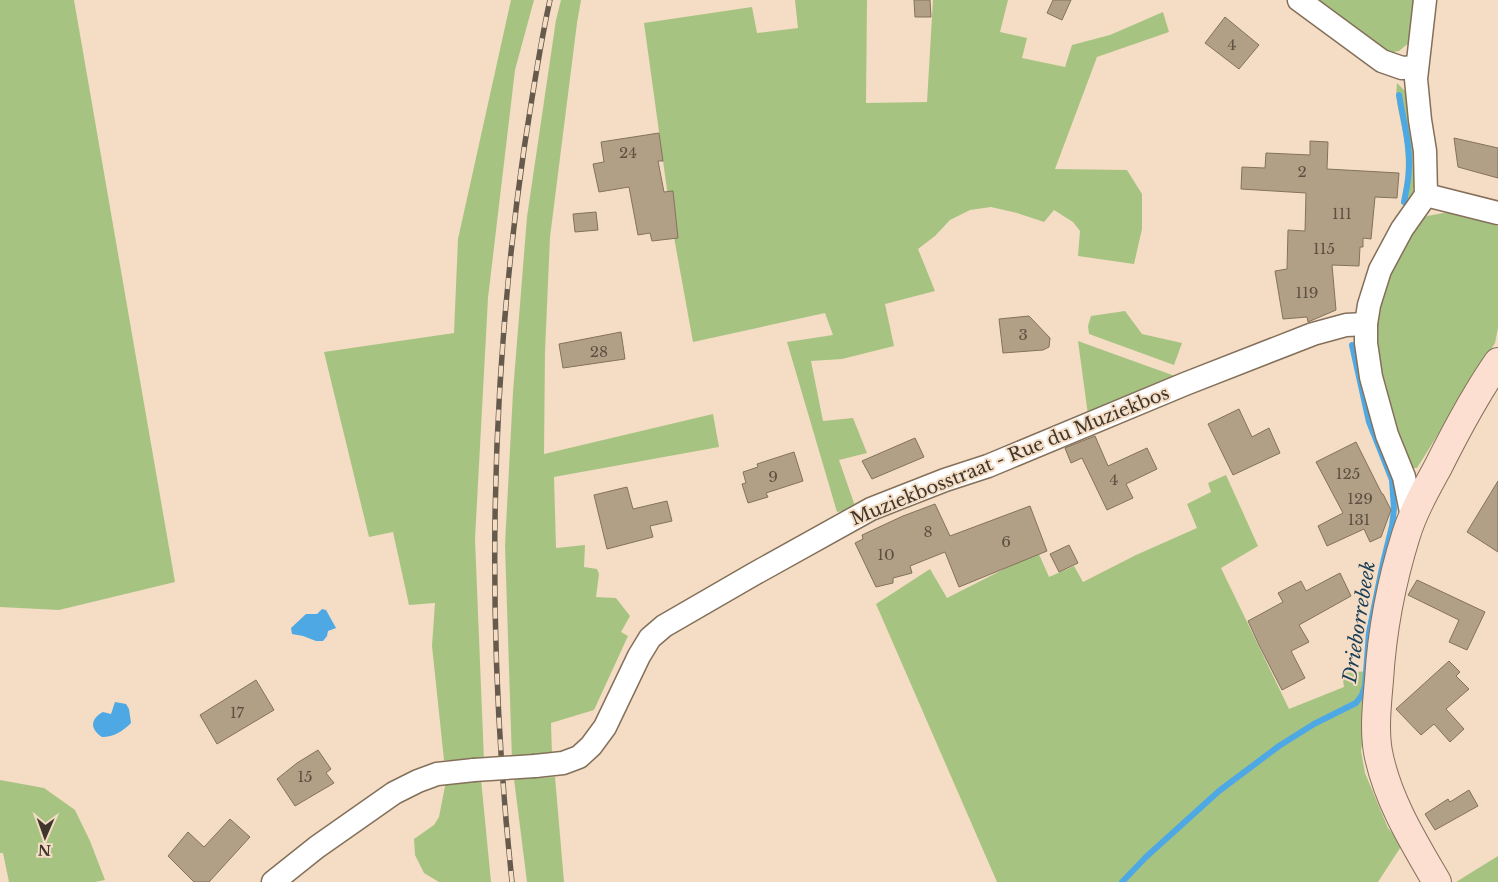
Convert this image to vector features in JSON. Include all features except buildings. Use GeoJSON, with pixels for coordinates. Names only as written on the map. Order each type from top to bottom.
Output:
{"type":"FeatureCollection","features":[{"type":"Feature","properties":{"kind":"main road"},"geometry":{"type":"LineString","coordinates":[[1437,882],[1411,838],[1384,777],[1378,750],[1376,726],[1381,645],[1389,599],[1412,517],[1464,416],[1498,362]]}},
{"type":"Feature","properties":{"kind":"street"},"geometry":{"type":"LineString","coordinates":[[1299,0],[1382,61],[1402,68],[1417,67]]}},
{"type":"Feature","properties":{"kind":"street"},"geometry":{"type":"LineString","coordinates":[[1412,517],[1404,477],[1387,435],[1371,377],[1366,343],[1366,324],[1369,306],[1380,270],[1402,229],[1426,195],[1425,151],[1416,79],[1426,0]]}},
{"type":"Feature","properties":{"kind":"street"},"geometry":{"type":"LineString","coordinates":[[1426,195],[1498,213]]}},
{"type":"Feature","properties":{"kind":"street","name":"Muziekbosstraat - Rue du Muziekbos"},"geometry":{"type":"LineString","coordinates":[[273,882],[317,847],[394,794],[418,781],[437,774],[563,763],[579,757],[591,746],[605,727],[639,656],[650,638],[664,626],[871,509],[988,466],[1185,384],[1312,334],[1346,325],[1366,324]]}},
{"type":"Feature","properties":{"kind":"green space"},"geometry":{"type":"Polygon","coordinates":[[[0,0],[74,0],[175,582],[59,610],[0,607],[0,0]]]}},
{"type":"Feature","properties":{"kind":"green space"},"geometry":{"type":"Polygon","coordinates":[[[511,0],[534,0],[515,70],[488,298],[475,539],[484,761],[444,760],[432,646],[435,603],[409,605],[393,532],[369,537],[324,352],[454,333],[458,239],[511,0]]]}},
{"type":"Feature","properties":{"kind":"green space"},"geometry":{"type":"Polygon","coordinates":[[[561,0],[581,0],[550,237],[545,352],[544,454],[713,414],[719,447],[554,477],[556,548],[585,545],[584,567],[597,569],[599,574],[596,597],[616,598],[630,616],[621,632],[628,636],[594,710],[551,723],[552,755],[512,761],[505,545],[513,392],[527,217],[556,20],[561,0]]]}},
{"type":"Feature","properties":{"kind":"green space"},"geometry":{"type":"Polygon","coordinates":[[[795,0],[867,0],[866,103],[927,102],[933,0],[1008,0],[1000,32],[1027,38],[1022,58],[1065,67],[1072,45],[1110,35],[1163,12],[1169,32],[1097,57],[1055,169],[1127,170],[1142,194],[1142,229],[1134,264],[1078,256],[1080,231],[1073,222],[1054,210],[1044,222],[991,207],[970,210],[950,220],[935,236],[918,249],[935,291],[885,304],[894,346],[842,359],[811,361],[823,421],[853,418],[867,453],[839,460],[856,509],[837,512],[787,342],[833,335],[825,313],[693,342],[672,226],[644,23],[752,7],[757,33],[798,28],[795,0]]]}},
{"type":"Feature","properties":{"kind":"green space"},"geometry":{"type":"Polygon","coordinates":[[[1310,0],[1416,0],[1410,42],[1399,51],[1388,53],[1310,0]]]}},
{"type":"Feature","properties":{"kind":"green space"},"geometry":{"type":"Polygon","coordinates":[[[1397,83],[1405,91],[1409,99],[1411,116],[1416,178],[1412,195],[1407,205],[1404,202],[1405,144],[1396,91],[1397,83]]]}},
{"type":"Feature","properties":{"kind":"green space"},"geometry":{"type":"Polygon","coordinates":[[[1449,212],[1477,218],[1498,226],[1498,328],[1495,343],[1417,468],[1407,468],[1381,385],[1375,339],[1377,312],[1383,289],[1414,226],[1427,216],[1449,212]]]}},
{"type":"Feature","properties":{"kind":"green space"},"geometry":{"type":"Polygon","coordinates":[[[1125,311],[1142,334],[1182,343],[1174,365],[1089,334],[1088,326],[1091,316],[1125,311]]]}},
{"type":"Feature","properties":{"kind":"green space"},"geometry":{"type":"Polygon","coordinates":[[[1078,341],[1086,344],[1175,376],[1088,415],[1078,341]]]}},
{"type":"Feature","properties":{"kind":"green space"},"geometry":{"type":"Polygon","coordinates":[[[1226,475],[1258,546],[1221,568],[1289,709],[1344,687],[1342,673],[1370,671],[1368,707],[1361,751],[1365,773],[1388,828],[1402,845],[1378,882],[997,882],[876,604],[930,569],[947,598],[1038,552],[1049,577],[1074,566],[1083,582],[1136,555],[1197,528],[1187,504],[1211,492],[1208,483],[1226,475]]]}},
{"type":"Feature","properties":{"kind":"green space"},"geometry":{"type":"Polygon","coordinates":[[[555,777],[564,882],[527,882],[514,779],[555,777]]]}},
{"type":"Feature","properties":{"kind":"green space"},"geometry":{"type":"Polygon","coordinates":[[[481,779],[491,882],[439,882],[424,873],[415,855],[414,839],[434,825],[439,817],[446,781],[481,779]]]}},
{"type":"Feature","properties":{"kind":"green space"},"geometry":{"type":"Polygon","coordinates":[[[0,780],[44,788],[75,810],[90,841],[105,880],[95,882],[9,882],[3,853],[0,853],[0,780]]]}},
{"type":"Feature","properties":{"kind":"green space"},"geometry":{"type":"Polygon","coordinates":[[[1498,856],[1498,882],[1456,882],[1498,856]]]}},
{"type":"Feature","properties":{"kind":"water"},"geometry":{"type":"Polygon","coordinates":[[[322,609],[326,610],[336,628],[328,631],[323,641],[316,641],[292,634],[291,628],[306,614],[317,614],[322,609]]]}},
{"type":"Feature","properties":{"kind":"water"},"geometry":{"type":"Polygon","coordinates":[[[115,702],[126,704],[129,709],[131,723],[118,733],[102,737],[95,731],[94,721],[103,712],[111,714],[115,702]]]}},
{"type":"Feature","properties":{"kind":"waterway","name":"Drieborrebeek"},"geometry":{"type":"LineString","coordinates":[[1399,95],[1409,158],[1404,202]]}},
{"type":"Feature","properties":{"kind":"waterway","name":"Drieborrebeek"},"geometry":{"type":"LineString","coordinates":[[1122,882],[1146,857],[1219,791],[1279,746],[1314,724],[1356,703],[1362,695],[1365,686],[1369,632],[1394,509],[1392,480],[1369,422],[1352,345]]}},
{"type":"Feature","properties":{"kind":"railway"},"geometry":{"type":"LineString","coordinates":[[512,882],[498,699],[495,607],[498,423],[512,240],[524,149],[550,0]]}}]}
